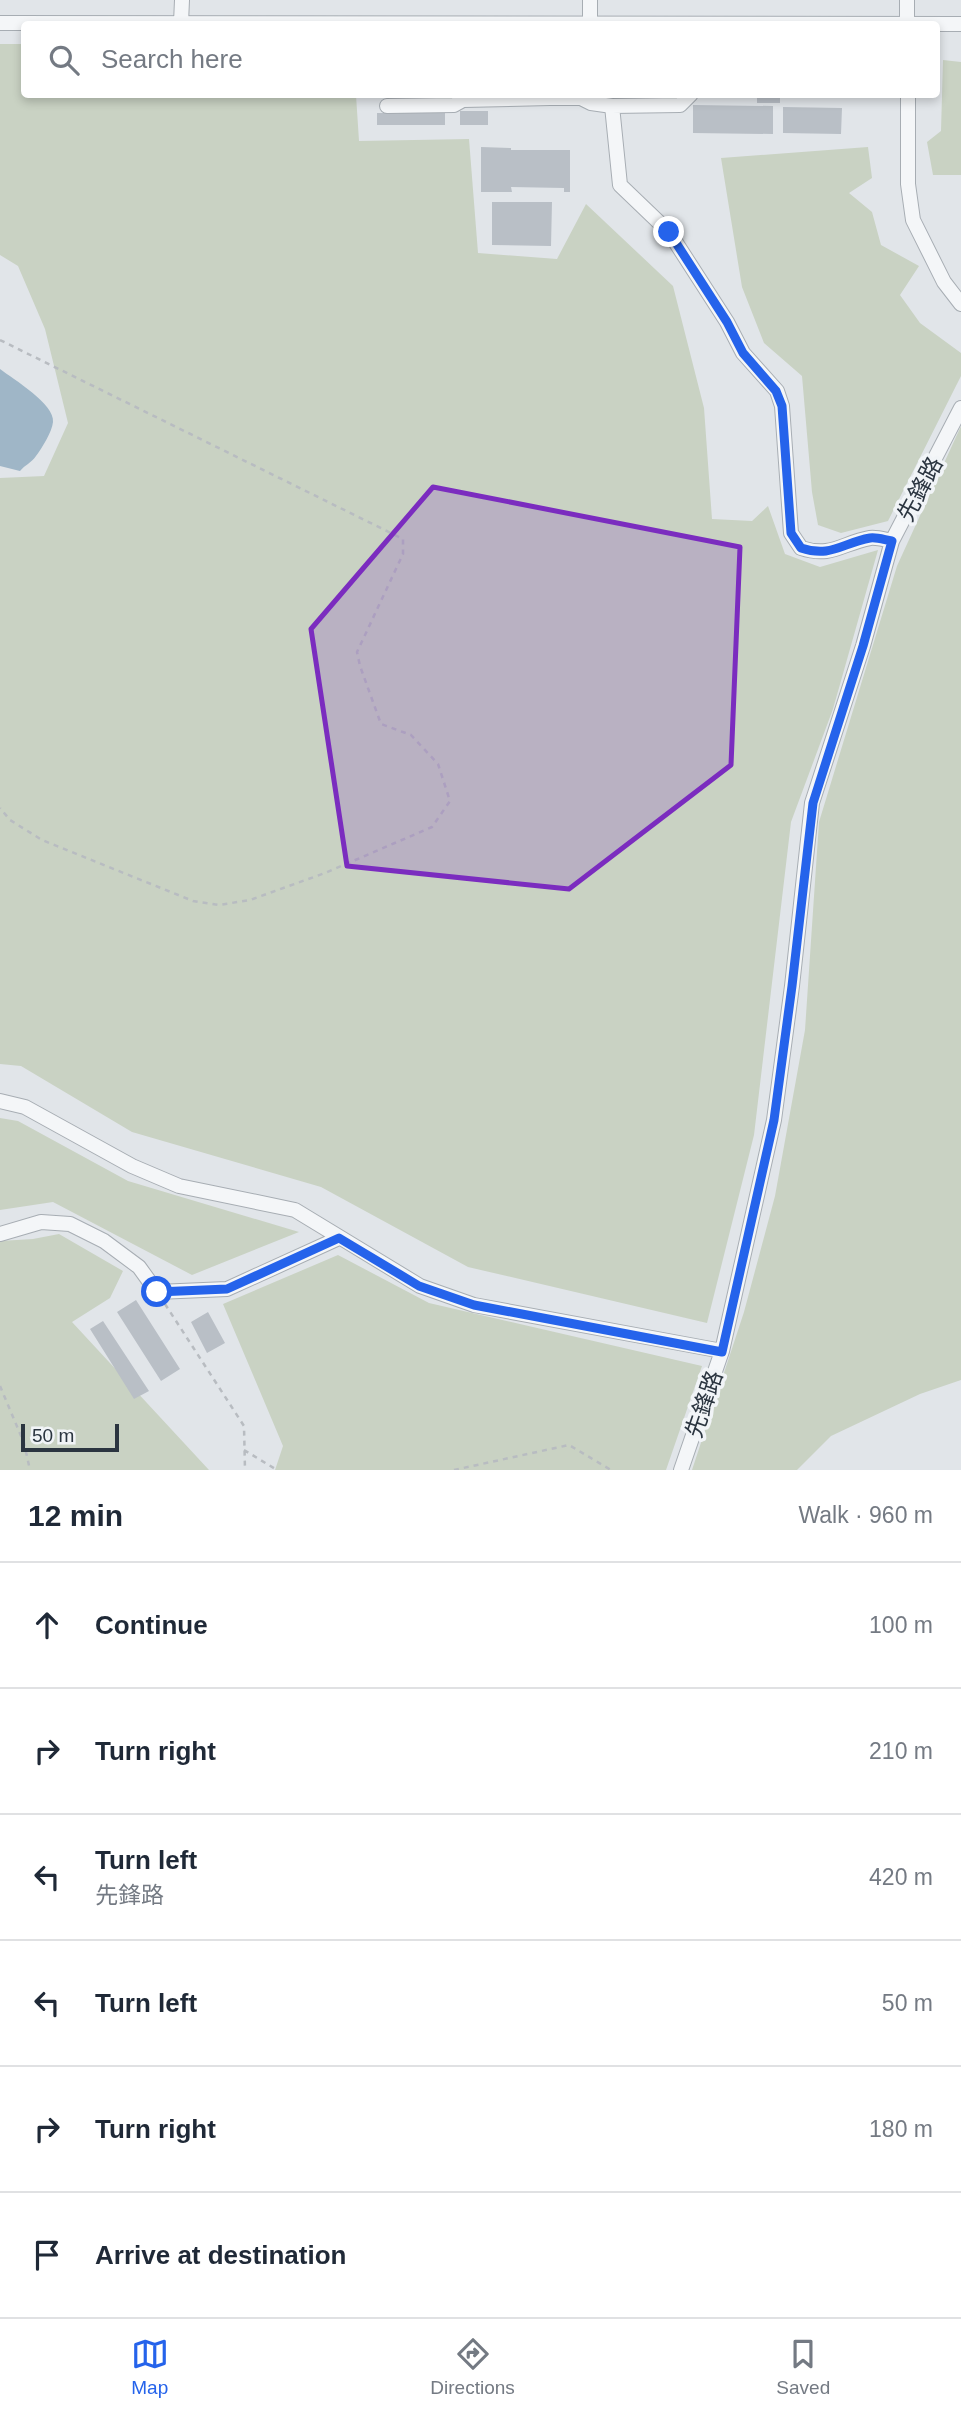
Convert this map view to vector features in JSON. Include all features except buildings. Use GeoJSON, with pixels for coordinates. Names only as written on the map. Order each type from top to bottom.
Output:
{"type":"FeatureCollection","features":[{"type":"Feature","properties":{"kind":"street"},"geometry":{"type":"LineString","coordinates":[[181,21],[182,0]]}},
{"type":"Feature","properties":{"kind":"street"},"geometry":{"type":"LineString","coordinates":[[590,0],[590,21]]}},
{"type":"Feature","properties":{"kind":"street"},"geometry":{"type":"LineString","coordinates":[[907,0],[907,21]]}},
{"type":"Feature","properties":{"kind":"street"},"geometry":{"type":"LineString","coordinates":[[0,23],[21,23]]}},
{"type":"Feature","properties":{"kind":"street"},"geometry":{"type":"LineString","coordinates":[[940,24],[961,24]]}},
{"type":"Feature","properties":{"kind":"street"},"geometry":{"type":"LineString","coordinates":[[387,106],[454,105],[463,100],[506,98]]}},
{"type":"Feature","properties":{"kind":"street"},"geometry":{"type":"LineString","coordinates":[[581,98],[591,103],[612,106],[680,105],[687,98]]}},
{"type":"Feature","properties":{"kind":"street"},"geometry":{"type":"LineString","coordinates":[[908,98],[908,184],[913,220],[944,282],[961,304]]}},
{"type":"Feature","properties":{"kind":"street"},"geometry":{"type":"LineString","coordinates":[[612,106],[620,185],[669,232],[727,322],[743,353],[776,391],[782,406],[791,533],[801,548],[812,552],[830,552],[872,537],[892,541]]}},
{"type":"Feature","properties":{"kind":"street","name":"先鋒路"},"geometry":{"type":"LineString","coordinates":[[681,1470],[722,1352],[774,1120],[813,803],[863,646],[892,541],[961,408]]}},
{"type":"Feature","properties":{"kind":"street"},"geometry":{"type":"LineString","coordinates":[[0,1101],[25,1107],[132,1166],[178,1186],[295,1210],[419,1286],[474,1305],[722,1352]]}},
{"type":"Feature","properties":{"kind":"street"},"geometry":{"type":"LineString","coordinates":[[0,1234],[41,1223],[70,1224],[104,1241],[139,1267],[157,1292],[227,1289],[339,1238]]}},
{"type":"Feature","properties":{"kind":"path"},"geometry":{"type":"LineString","coordinates":[[0,340],[403,539],[403,554],[357,652],[382,724],[411,736],[438,764],[450,801],[432,827],[325,873],[250,900],[219,905],[193,901],[42,840],[10,820],[0,808]]}},
{"type":"Feature","properties":{"kind":"path"},"geometry":{"type":"LineString","coordinates":[[157,1292],[244,1426],[244,1470]]}},
{"type":"Feature","properties":{"kind":"path"},"geometry":{"type":"LineString","coordinates":[[0,1386],[24,1443],[30,1470]]}},
{"type":"Feature","properties":{"kind":"path"},"geometry":{"type":"LineString","coordinates":[[454,1470],[569,1446],[611,1470]]}},
{"type":"Feature","properties":{"kind":"path"},"geometry":{"type":"LineString","coordinates":[[244,1450],[277,1470]]}},
{"type":"Feature","properties":{"kind":"highlighted area"},"geometry":{"type":"Polygon","coordinates":[[[433,487],[740,547],[731,765],[569,889],[347,866],[311,629],[433,487]]]}},
{"type":"Feature","properties":{"kind":"green space"},"geometry":{"type":"Polygon","coordinates":[[[0,44],[21,44],[21,98],[356,98],[359,141],[469,139],[478,253],[557,259],[586,204],[673,286],[704,408],[712,519],[752,521],[768,506],[785,554],[820,567],[878,550],[833,709],[791,822],[754,1135],[707,1323],[468,1267],[321,1187],[132,1132],[21,1066],[0,1064],[0,478],[44,476],[68,423],[45,329],[18,266],[0,255],[0,44]]]}},
{"type":"Feature","properties":{"kind":"green space"},"geometry":{"type":"Polygon","coordinates":[[[943,60],[961,62],[961,175],[933,175],[927,142],[941,131],[943,60]]]}},
{"type":"Feature","properties":{"kind":"green space"},"geometry":{"type":"Polygon","coordinates":[[[868,147],[872,178],[849,193],[872,212],[881,245],[919,266],[900,295],[920,323],[961,353],[961,376],[888,521],[841,533],[818,525],[812,492],[802,376],[764,343],[742,287],[721,158],[868,147]]]}},
{"type":"Feature","properties":{"kind":"green space"},"geometry":{"type":"Polygon","coordinates":[[[961,426],[961,1380],[920,1394],[831,1436],[797,1470],[692,1470],[744,1312],[775,1196],[805,1030],[819,822],[897,566],[961,426]]]}},
{"type":"Feature","properties":{"kind":"green space"},"geometry":{"type":"Polygon","coordinates":[[[0,1118],[18,1121],[128,1181],[299,1232],[192,1275],[53,1202],[0,1210],[0,1118]]]}},
{"type":"Feature","properties":{"kind":"green space"},"geometry":{"type":"Polygon","coordinates":[[[59,1234],[123,1271],[110,1298],[72,1322],[209,1470],[0,1470],[0,1241],[59,1234]]]}},
{"type":"Feature","properties":{"kind":"green space"},"geometry":{"type":"Polygon","coordinates":[[[338,1255],[429,1303],[702,1366],[666,1470],[275,1470],[283,1446],[223,1304],[338,1255]]]}},
{"type":"Feature","properties":{"kind":"water"},"geometry":{"type":"Polygon","coordinates":[[[0,369],[41,400],[52,415],[53,422],[46,440],[34,458],[20,471],[0,466],[0,369]]]}},
{"type":"Feature","properties":{"kind":"route"},"geometry":{"type":"LineString","coordinates":[[157,1292],[227,1289],[339,1238],[419,1286],[474,1305],[722,1352],[774,1120],[813,803],[863,646],[892,541],[872,537],[830,552],[812,552],[801,548],[791,533],[782,406],[776,391],[743,353],[727,322],[669,232]]}}]}
